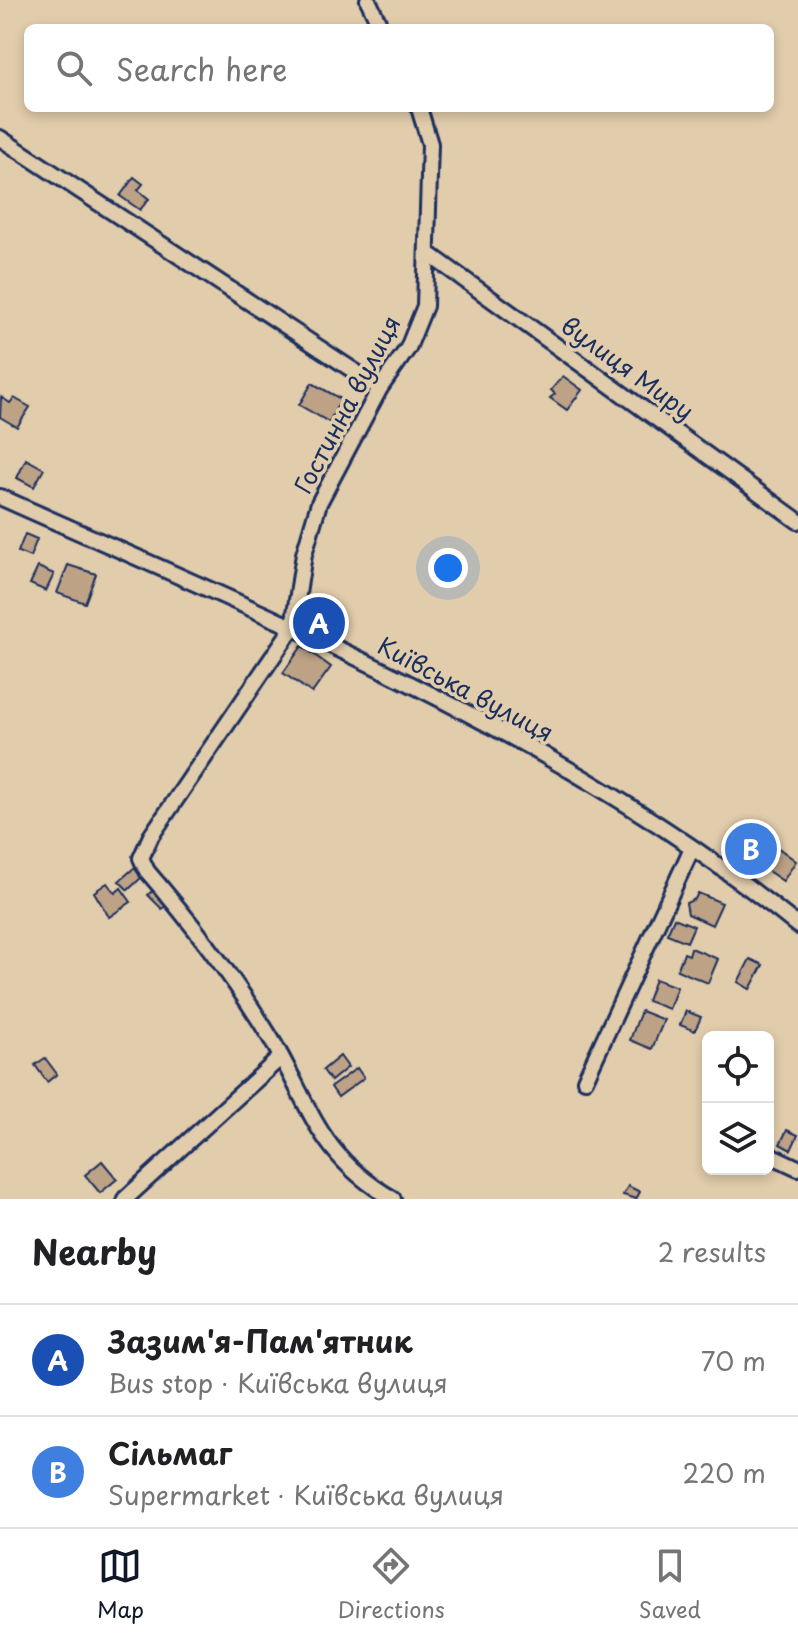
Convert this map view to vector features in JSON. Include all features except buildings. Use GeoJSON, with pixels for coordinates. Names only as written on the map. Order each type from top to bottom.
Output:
{"type":"FeatureCollection","features":[{"type":"Feature","properties":{"kind":"street"},"geometry":{"type":"LineString","coordinates":[[368,0],[379,24]]}},
{"type":"Feature","properties":{"kind":"street","name":"Гостинна вулиця"},"geometry":{"type":"LineString","coordinates":[[293,627],[304,554],[319,503],[380,388],[408,348],[425,306],[430,144],[420,112]]}},
{"type":"Feature","properties":{"kind":"street"},"geometry":{"type":"LineString","coordinates":[[0,138],[380,388]]}},
{"type":"Feature","properties":{"kind":"street","name":"вулиця Миру"},"geometry":{"type":"LineString","coordinates":[[429,254],[798,521]]}},
{"type":"Feature","properties":{"kind":"street","name":"Київська вулиця"},"geometry":{"type":"LineString","coordinates":[[0,497],[293,627],[463,708],[692,848],[746,884],[798,926]]}},
{"type":"Feature","properties":{"kind":"street"},"geometry":{"type":"LineString","coordinates":[[293,627],[151,836],[141,858],[147,871],[212,949],[281,1057],[311,1120],[337,1156],[373,1187],[393,1199]]}},
{"type":"Feature","properties":{"kind":"street"},"geometry":{"type":"LineString","coordinates":[[585,1080],[692,848]]}},
{"type":"Feature","properties":{"kind":"street"},"geometry":{"type":"LineString","coordinates":[[125,1199],[281,1057]]}},
{"type":"Feature","properties":{"kind":"street"},"geometry":{"type":"LineString","coordinates":[[774,1157],[798,1168]]}},
{"type":"Feature","properties":{"kind":"place","name":"Зазим'я-Пам'ятник"},"geometry":{"type":"Point","coordinates":[319,623]}},
{"type":"Feature","properties":{"kind":"place","name":"Сільмаг"},"geometry":{"type":"Point","coordinates":[751,849]}}]}
